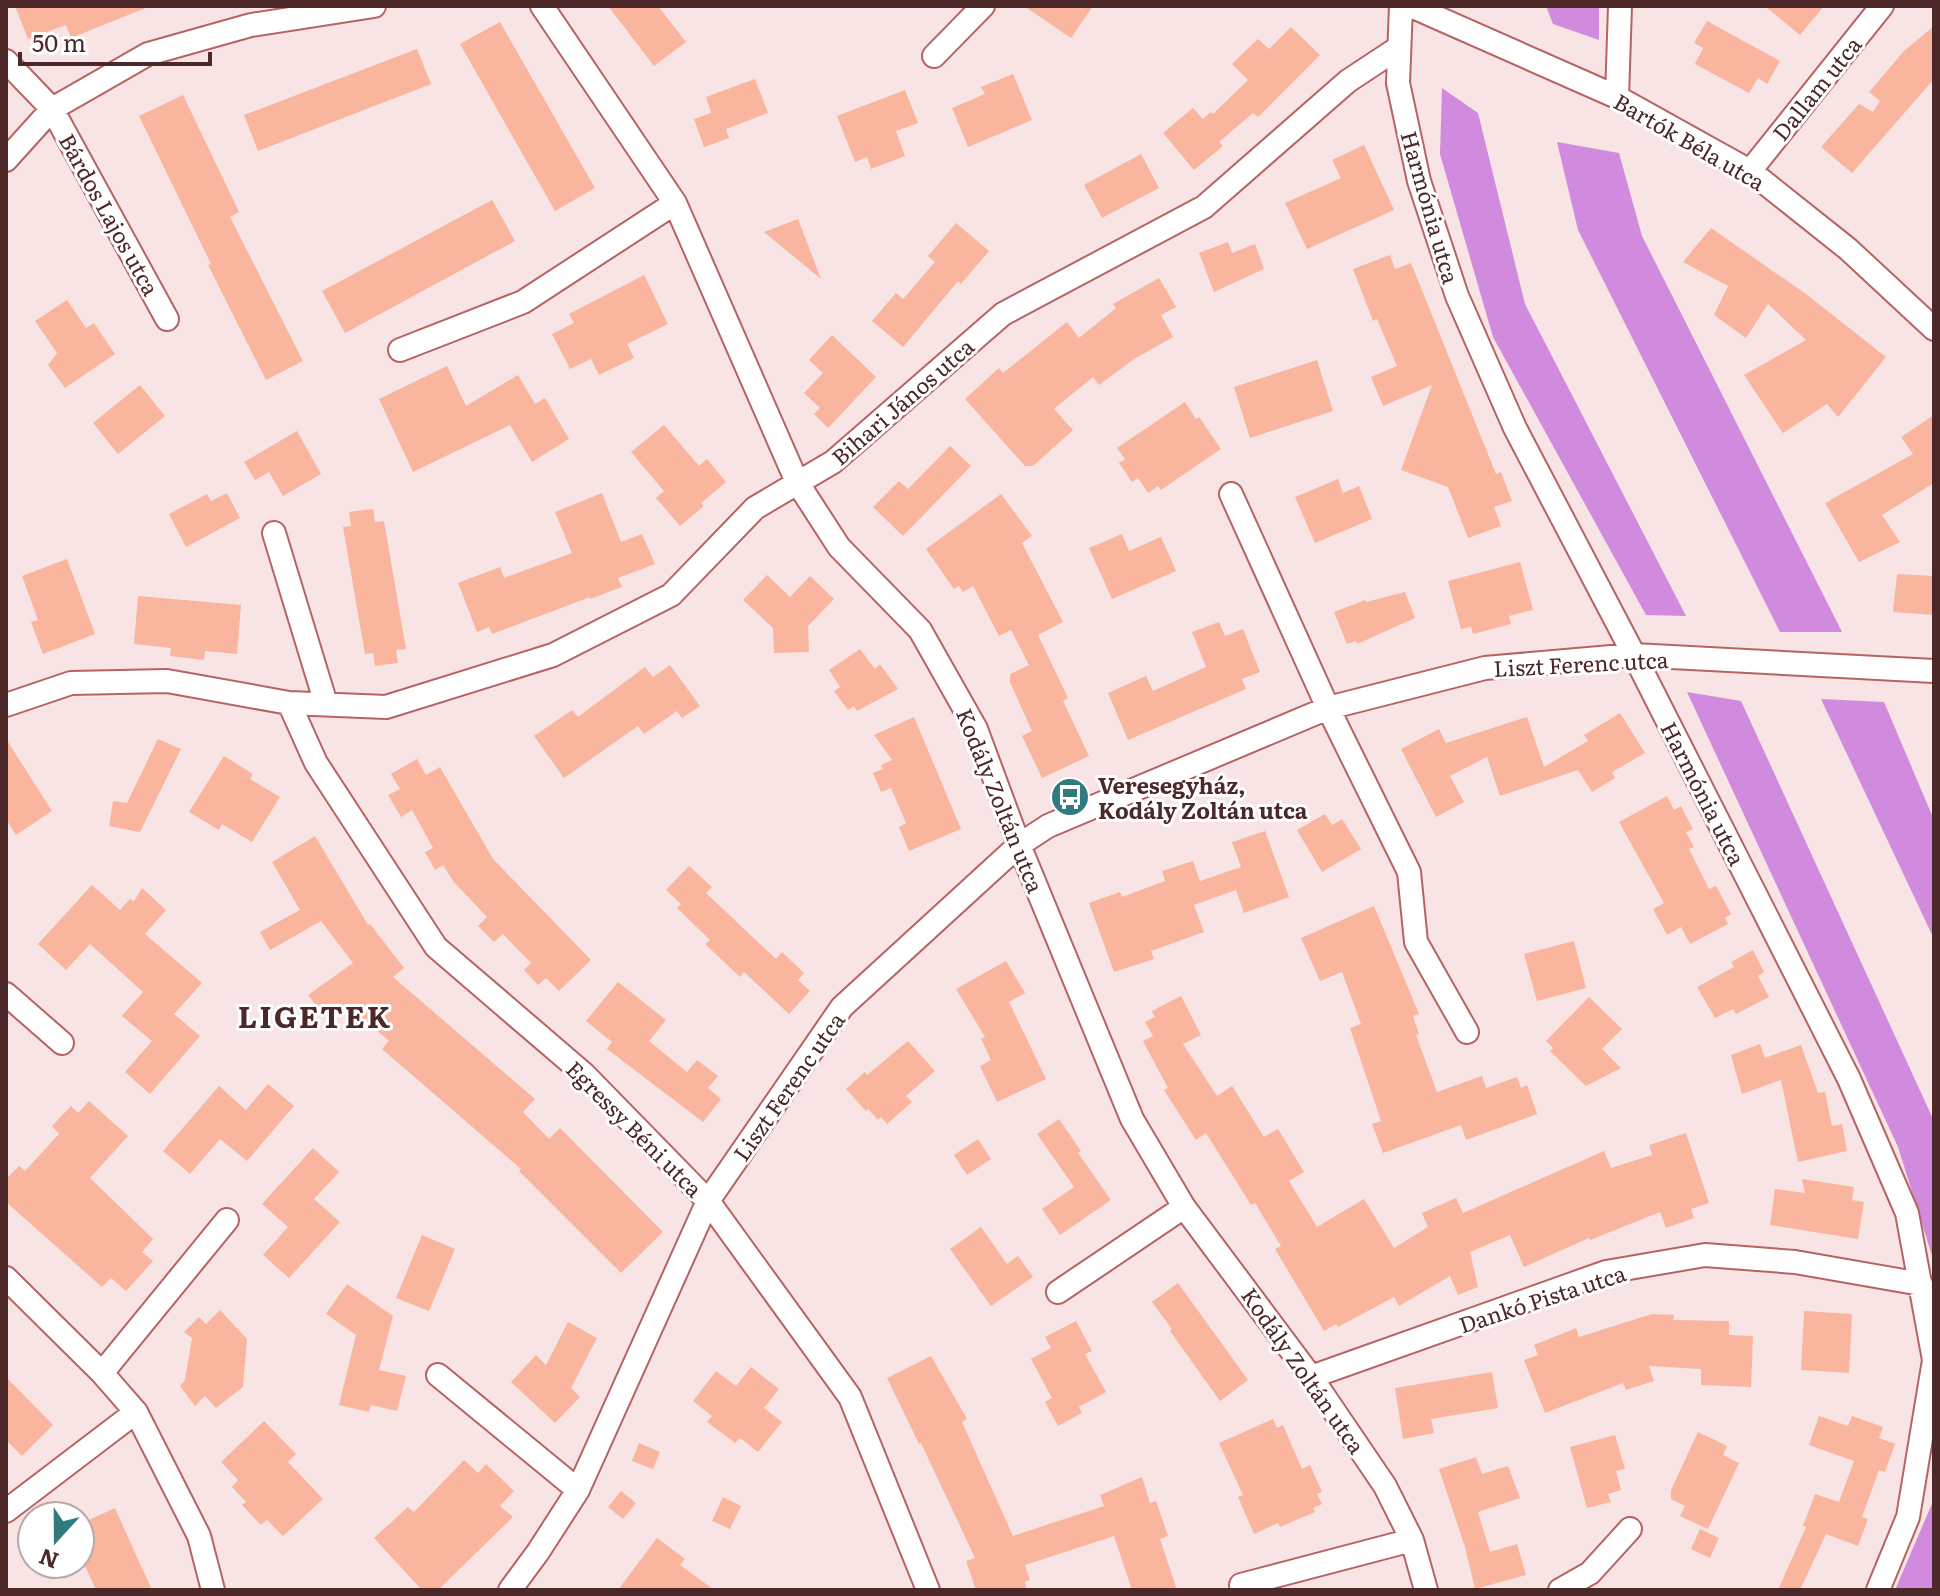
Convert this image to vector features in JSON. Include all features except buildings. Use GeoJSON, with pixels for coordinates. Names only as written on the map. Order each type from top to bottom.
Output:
{"type":"FeatureCollection","features":[{"type":"Feature","properties":{"kind":"street","name":"Bárdos Lajos utca"},"geometry":{"type":"LineString","coordinates":[[6,160],[52,109],[148,54],[251,25],[374,6]]}},
{"type":"Feature","properties":{"kind":"street","name":"Kodály Zoltán utca"},"geometry":{"type":"LineString","coordinates":[[542,6],[675,203],[797,482],[839,547],[920,630],[976,729],[1019,845],[1132,1119],[1184,1207],[1311,1377],[1385,1486],[1412,1540],[1426,1590]]}},
{"type":"Feature","properties":{"kind":"street"},"geometry":{"type":"LineString","coordinates":[[934,56],[983,6]]}},
{"type":"Feature","properties":{"kind":"street","name":"Harmónia utca"},"geometry":{"type":"LineString","coordinates":[[1401,6],[1398,83],[1419,181],[1457,296],[1515,428],[1849,1079],[1907,1213],[1934,1360],[1908,1517],[1878,1590]]}},
{"type":"Feature","properties":{"kind":"street","name":"Bartók Béla utca"},"geometry":{"type":"LineString","coordinates":[[1411,6],[1617,97],[1750,171],[1848,249],[1934,329]]}},
{"type":"Feature","properties":{"kind":"street"},"geometry":{"type":"LineString","coordinates":[[1617,97],[1620,6]]}},
{"type":"Feature","properties":{"kind":"street","name":"Dallam utca"},"geometry":{"type":"LineString","coordinates":[[1750,171],[1882,6]]}},
{"type":"Feature","properties":{"kind":"street","name":"Bihari János utca"},"geometry":{"type":"LineString","coordinates":[[6,705],[71,683],[167,681],[289,703],[386,707],[553,655],[671,595],[755,508],[833,462],[1003,314],[1204,207],[1348,81],[1398,48]]}},
{"type":"Feature","properties":{"kind":"street"},"geometry":{"type":"LineString","coordinates":[[6,61],[52,109]]}},
{"type":"Feature","properties":{"kind":"street","name":"Bárdos Lajos utca"},"geometry":{"type":"LineString","coordinates":[[52,109],[167,319]]}},
{"type":"Feature","properties":{"kind":"street"},"geometry":{"type":"LineString","coordinates":[[400,350],[523,302],[675,203]]}},
{"type":"Feature","properties":{"kind":"street"},"geometry":{"type":"LineString","coordinates":[[1231,494],[1328,708],[1409,872],[1416,942],[1467,1032]]}},
{"type":"Feature","properties":{"kind":"street"},"geometry":{"type":"LineString","coordinates":[[274,533],[326,704]]}},
{"type":"Feature","properties":{"kind":"street","name":"Liszt Ferenc utca"},"geometry":{"type":"LineString","coordinates":[[510,1590],[578,1490],[708,1201],[842,1007],[1019,845],[1048,826],[1328,708],[1485,668],[1634,655],[1934,671]]}},
{"type":"Feature","properties":{"kind":"street","name":"Egressy Béni utca"},"geometry":{"type":"LineString","coordinates":[[289,703],[316,763],[436,947],[584,1074],[708,1201],[850,1397],[928,1590]]}},
{"type":"Feature","properties":{"kind":"street"},"geometry":{"type":"LineString","coordinates":[[6,994],[62,1043]]}},
{"type":"Feature","properties":{"kind":"street"},"geometry":{"type":"LineString","coordinates":[[1058,1292],[1184,1207]]}},
{"type":"Feature","properties":{"kind":"street"},"geometry":{"type":"LineString","coordinates":[[102,1373],[227,1220]]}},
{"type":"Feature","properties":{"kind":"street","name":"Dankó Pista utca"},"geometry":{"type":"LineString","coordinates":[[1311,1377],[1606,1272],[1705,1255],[1795,1262],[1921,1284]]}},
{"type":"Feature","properties":{"kind":"street"},"geometry":{"type":"LineString","coordinates":[[6,1278],[102,1373],[136,1412],[199,1536],[213,1590]]}},
{"type":"Feature","properties":{"kind":"street"},"geometry":{"type":"LineString","coordinates":[[438,1375],[578,1490]]}},
{"type":"Feature","properties":{"kind":"street"},"geometry":{"type":"LineString","coordinates":[[6,1511],[136,1412]]}},
{"type":"Feature","properties":{"kind":"street"},"geometry":{"type":"LineString","coordinates":[[1560,1590],[1590,1573],[1630,1529]]}},
{"type":"Feature","properties":{"kind":"street"},"geometry":{"type":"LineString","coordinates":[[1241,1585],[1412,1540]]}},
{"type":"Feature","properties":{"kind":"shaded area"},"geometry":{"type":"Polygon","coordinates":[[[1546,6],[1599,6],[1599,40],[1553,24],[1546,6]]]}},
{"type":"Feature","properties":{"kind":"shaded area"},"geometry":{"type":"Polygon","coordinates":[[[1442,88],[1478,113],[1525,304],[1686,616],[1646,615],[1493,337],[1440,154],[1442,88]]]}},
{"type":"Feature","properties":{"kind":"shaded area"},"geometry":{"type":"Polygon","coordinates":[[[1557,142],[1619,153],[1642,236],[1842,632],[1780,632],[1578,230],[1557,142]]]}},
{"type":"Feature","properties":{"kind":"shaded area"},"geometry":{"type":"Polygon","coordinates":[[[1687,692],[1741,701],[1934,1121],[1934,1262],[1898,1147],[1687,692]]]}},
{"type":"Feature","properties":{"kind":"shaded area"},"geometry":{"type":"Polygon","coordinates":[[[1821,699],[1884,702],[1934,820],[1934,939],[1821,699]]]}},
{"type":"Feature","properties":{"kind":"shaded area"},"geometry":{"type":"Polygon","coordinates":[[[1934,1499],[1934,1590],[1895,1590],[1934,1499]]]}},
{"type":"Feature","properties":{"kind":"place","name":"Veresegyház, Kodály Zoltán utca"},"geometry":{"type":"Point","coordinates":[1070,797]}},
{"type":"Feature","properties":{"kind":"district","name":"LIGETEK"},"geometry":{"type":"Point","coordinates":[315,1015]}}]}
